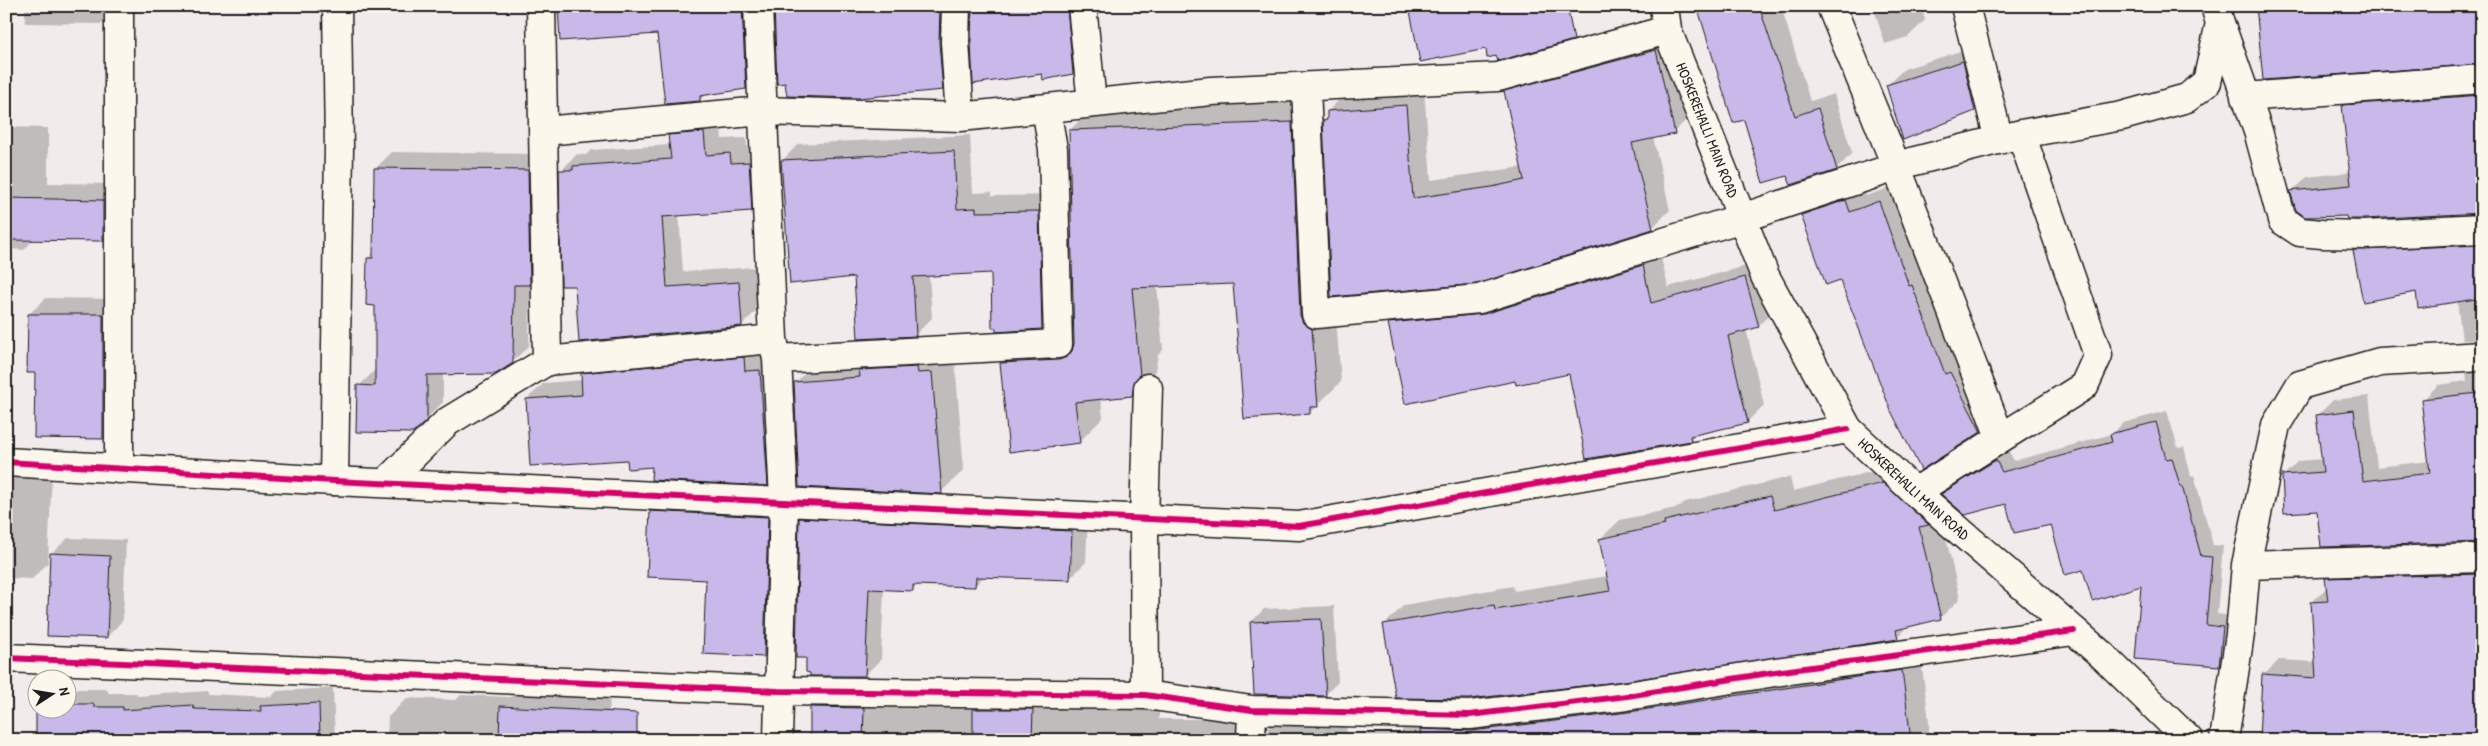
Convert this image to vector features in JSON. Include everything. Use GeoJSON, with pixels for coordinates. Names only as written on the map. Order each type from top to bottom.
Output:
{"type":"FeatureCollection","features":[{"type":"Feature","properties":{"kind":"street"},"geometry":{"type":"LineString","coordinates":[[119,6],[119,469]]}},
{"type":"Feature","properties":{"kind":"street"},"geometry":{"type":"LineString","coordinates":[[334,481],[339,147],[337,6]]}},
{"type":"Feature","properties":{"kind":"street"},"geometry":{"type":"LineString","coordinates":[[542,6],[547,361]]}},
{"type":"Feature","properties":{"kind":"street"},"geometry":{"type":"LineString","coordinates":[[758,6],[762,111],[784,500],[778,740]]}},
{"type":"Feature","properties":{"kind":"street"},"geometry":{"type":"LineString","coordinates":[[956,6],[955,42],[960,117]]}},
{"type":"Feature","properties":{"kind":"street"},"geometry":{"type":"LineString","coordinates":[[1082,6],[1092,103]]}},
{"type":"Feature","properties":{"kind":"street"},"geometry":{"type":"LineString","coordinates":[[1831,6],[1897,168],[2000,438]]}},
{"type":"Feature","properties":{"kind":"street"},"geometry":{"type":"LineString","coordinates":[[1915,492],[2084,386],[2098,355],[2010,137],[1965,6]]}},
{"type":"Feature","properties":{"kind":"street"},"geometry":{"type":"LineString","coordinates":[[1306,87],[1316,314],[1479,299],[1897,168],[2010,137],[2122,116],[2187,98],[2207,82],[2218,15]]}},
{"type":"Feature","properties":{"kind":"street"},"geometry":{"type":"LineString","coordinates":[[2218,15],[2258,131],[2282,220],[2300,232],[2364,235],[2482,229]]}},
{"type":"Feature","properties":{"kind":"street"},"geometry":{"type":"LineString","coordinates":[[544,132],[762,111],[960,117],[1211,91],[1498,77],[1665,18]]}},
{"type":"Feature","properties":{"kind":"street","name":"HOSKEREHALLI MAIN ROAD"},"geometry":{"type":"LineString","coordinates":[[1665,18],[1765,276],[1848,429],[1915,492],[2074,631],[2189,740]]}},
{"type":"Feature","properties":{"kind":"street"},"geometry":{"type":"LineString","coordinates":[[2245,97],[2482,79]]}},
{"type":"Feature","properties":{"kind":"street"},"geometry":{"type":"LineString","coordinates":[[385,483],[447,422],[547,361],[775,349],[1058,344],[1053,149],[1046,108]]}},
{"type":"Feature","properties":{"kind":"street"},"geometry":{"type":"LineString","coordinates":[[2224,740],[2240,634],[2246,565],[2276,425],[2300,385],[2380,362],[2482,356]]}},
{"type":"Feature","properties":{"kind":"street"},"geometry":{"type":"LineString","coordinates":[[1145,695],[1144,519],[1148,388]]}},
{"type":"Feature","properties":{"kind":"street"},"geometry":{"type":"LineString","coordinates":[[6,462],[334,481],[784,500],[1298,526],[1848,429]]}},
{"type":"Feature","properties":{"kind":"street"},"geometry":{"type":"LineString","coordinates":[[2246,565],[2482,558]]}},
{"type":"Feature","properties":{"kind":"street"},"geometry":{"type":"LineString","coordinates":[[6,658],[778,690],[1145,695],[1252,710],[1470,715],[1627,696],[1775,672],[1915,655],[2074,631]]}},
{"type":"Feature","properties":{"kind":"street"},"geometry":{"type":"LineString","coordinates":[[1251,740],[1252,710]]}},
{"type":"Feature","properties":{"kind":"building"},"geometry":{"type":"Polygon","coordinates":[[[558,6],[742,6],[746,89],[700,96],[700,101],[665,104],[657,34],[560,41],[558,6]]]}},
{"type":"Feature","properties":{"kind":"building"},"geometry":{"type":"Polygon","coordinates":[[[774,6],[940,6],[939,43],[943,90],[858,98],[787,96],[785,83],[777,84],[774,6]]]}},
{"type":"Feature","properties":{"kind":"building"},"geometry":{"type":"Polygon","coordinates":[[[972,6],[1067,6],[1073,74],[1043,80],[1042,74],[973,84],[972,6]]]}},
{"type":"Feature","properties":{"kind":"building"},"geometry":{"type":"Polygon","coordinates":[[[1409,6],[1567,6],[1574,40],[1498,61],[1496,56],[1487,58],[1486,49],[1420,62],[1409,6]]]}},
{"type":"Feature","properties":{"kind":"building"},"geometry":{"type":"Polygon","coordinates":[[[1697,6],[1759,6],[1795,116],[1818,108],[1837,170],[1791,185],[1787,176],[1763,183],[1744,120],[1733,123],[1697,6]]]}},
{"type":"Feature","properties":{"kind":"building"},"geometry":{"type":"Polygon","coordinates":[[[2256,6],[2482,6],[2482,64],[2263,80],[2256,6]]]}},
{"type":"Feature","properties":{"kind":"building"},"geometry":{"type":"Polygon","coordinates":[[[1656,50],[1675,134],[1632,143],[1653,229],[1476,284],[1331,297],[1323,121],[1327,120],[1327,111],[1406,105],[1413,198],[1492,187],[1524,180],[1504,91],[1656,50]]]}},
{"type":"Feature","properties":{"kind":"building"},"geometry":{"type":"Polygon","coordinates":[[[1963,61],[1975,111],[1903,140],[1886,85],[1963,61]]]}},
{"type":"Feature","properties":{"kind":"building"},"geometry":{"type":"Polygon","coordinates":[[[2482,95],[2482,213],[2347,219],[2346,216],[2305,217],[2296,210],[2290,191],[2351,185],[2342,105],[2482,95]]]}},
{"type":"Feature","properties":{"kind":"building"},"geometry":{"type":"Polygon","coordinates":[[[1292,122],[1300,315],[1303,323],[1312,329],[1318,407],[1310,407],[1310,414],[1244,419],[1233,284],[1132,288],[1140,375],[1135,380],[1132,396],[1075,402],[1080,443],[1009,452],[1000,363],[1059,360],[1067,357],[1072,351],[1074,344],[1069,130],[1292,122]]]}},
{"type":"Feature","properties":{"kind":"building"},"geometry":{"type":"Polygon","coordinates":[[[704,132],[706,155],[730,153],[731,163],[749,162],[752,211],[662,217],[667,287],[739,282],[742,326],[579,342],[575,286],[561,286],[559,170],[573,170],[573,166],[671,159],[668,135],[704,132]]]}},
{"type":"Feature","properties":{"kind":"building"},"geometry":{"type":"Polygon","coordinates":[[[954,151],[957,209],[976,208],[976,212],[1039,211],[1042,329],[996,332],[996,328],[992,328],[991,273],[913,277],[916,336],[858,339],[854,277],[790,284],[781,160],[954,151]]]}},
{"type":"Feature","properties":{"kind":"building"},"geometry":{"type":"Polygon","coordinates":[[[374,168],[528,170],[530,285],[514,285],[513,363],[496,374],[427,375],[427,420],[413,433],[356,432],[357,385],[375,386],[375,306],[366,305],[367,258],[373,258],[374,168]]]}},
{"type":"Feature","properties":{"kind":"building"},"geometry":{"type":"Polygon","coordinates":[[[6,198],[103,200],[103,241],[6,240],[6,198]]]}},
{"type":"Feature","properties":{"kind":"building"},"geometry":{"type":"Polygon","coordinates":[[[1846,200],[1850,212],[1879,201],[1909,286],[1912,285],[1945,374],[1950,372],[1981,432],[1921,470],[1891,411],[1840,280],[1826,285],[1801,215],[1846,200]]]}},
{"type":"Feature","properties":{"kind":"building"},"geometry":{"type":"Polygon","coordinates":[[[2482,245],[2482,298],[2418,308],[2416,292],[2363,302],[2353,250],[2482,245]]]}},
{"type":"Feature","properties":{"kind":"building"},"geometry":{"type":"Polygon","coordinates":[[[1643,265],[1651,303],[1745,277],[1759,327],[1728,336],[1748,423],[1690,436],[1691,441],[1586,459],[1569,374],[1516,385],[1515,381],[1405,404],[1388,323],[1484,314],[1643,265]]]}},
{"type":"Feature","properties":{"kind":"building"},"geometry":{"type":"Polygon","coordinates":[[[28,314],[103,314],[103,439],[34,438],[35,373],[27,373],[28,314]]]}},
{"type":"Feature","properties":{"kind":"building"},"geometry":{"type":"Polygon","coordinates":[[[744,357],[745,371],[760,370],[768,486],[651,480],[652,467],[628,469],[627,460],[530,466],[526,399],[582,395],[581,373],[744,357]]]}},
{"type":"Feature","properties":{"kind":"building"},"geometry":{"type":"Polygon","coordinates":[[[917,367],[918,373],[932,372],[942,494],[799,487],[794,382],[860,377],[859,370],[917,367]]]}},
{"type":"Feature","properties":{"kind":"building"},"geometry":{"type":"Polygon","coordinates":[[[2479,393],[2482,419],[2482,542],[2321,547],[2317,511],[2284,513],[2282,475],[2323,472],[2316,415],[2354,410],[2363,481],[2430,473],[2421,399],[2479,393]]]}},
{"type":"Feature","properties":{"kind":"building"},"geometry":{"type":"Polygon","coordinates":[[[2156,422],[2166,459],[2172,458],[2180,486],[2182,486],[2201,556],[2212,557],[2206,625],[2223,627],[2219,666],[2135,659],[2141,586],[2092,601],[2083,570],[2065,575],[2051,525],[2014,533],[2006,504],[1965,515],[1941,494],[1996,460],[2002,472],[2112,442],[2110,434],[2156,422]]]}},
{"type":"Feature","properties":{"kind":"building"},"geometry":{"type":"Polygon","coordinates":[[[1883,483],[1929,525],[1919,527],[1941,619],[1896,630],[1898,639],[1625,681],[1469,699],[1396,698],[1383,624],[1494,605],[1495,610],[1610,591],[1599,539],[1665,525],[1664,521],[1770,496],[1774,510],[1883,483]]]}},
{"type":"Feature","properties":{"kind":"building"},"geometry":{"type":"Polygon","coordinates":[[[650,511],[768,517],[764,657],[703,654],[706,580],[647,577],[650,511]]]}},
{"type":"Feature","properties":{"kind":"building"},"geometry":{"type":"Polygon","coordinates":[[[799,518],[1072,531],[1070,580],[976,577],[975,587],[913,585],[913,591],[869,589],[865,676],[810,676],[810,673],[806,672],[806,658],[796,658],[799,518]]]}},
{"type":"Feature","properties":{"kind":"building"},"geometry":{"type":"Polygon","coordinates":[[[50,553],[110,556],[107,638],[47,636],[50,553]]]}},
{"type":"Feature","properties":{"kind":"building"},"geometry":{"type":"Polygon","coordinates":[[[2482,574],[2482,738],[2465,740],[2259,740],[2262,674],[2316,678],[2311,602],[2328,601],[2325,578],[2482,574]]]}},
{"type":"Feature","properties":{"kind":"building"},"geometry":{"type":"Polygon","coordinates":[[[1321,619],[1326,696],[1254,694],[1250,622],[1321,619]]]}},
{"type":"Feature","properties":{"kind":"building"},"geometry":{"type":"Polygon","coordinates":[[[1902,670],[1911,740],[1421,740],[1420,729],[1472,731],[1629,712],[1902,670]]]}},
{"type":"Feature","properties":{"kind":"building"},"geometry":{"type":"Polygon","coordinates":[[[319,703],[320,740],[36,740],[36,718],[78,718],[78,704],[94,704],[94,707],[123,707],[123,710],[193,705],[194,709],[261,711],[260,706],[319,703]]]}},
{"type":"Feature","properties":{"kind":"building"},"geometry":{"type":"Polygon","coordinates":[[[500,706],[637,713],[637,740],[499,740],[500,706]]]}},
{"type":"Feature","properties":{"kind":"building"},"geometry":{"type":"Polygon","coordinates":[[[810,707],[864,708],[863,740],[810,740],[810,707]]]}},
{"type":"Feature","properties":{"kind":"building"},"geometry":{"type":"Polygon","coordinates":[[[973,709],[1033,709],[1032,740],[973,740],[973,709]]]}},
{"type":"Feature","properties":{"kind":"cycle path"},"geometry":{"type":"LineString","coordinates":[[6,462],[334,481],[1299,526],[1848,429]]}},
{"type":"Feature","properties":{"kind":"cycle path"},"geometry":{"type":"LineString","coordinates":[[6,658],[778,691],[1145,695],[1252,710],[1470,715],[1627,696],[1775,672],[2074,631]]}}]}
